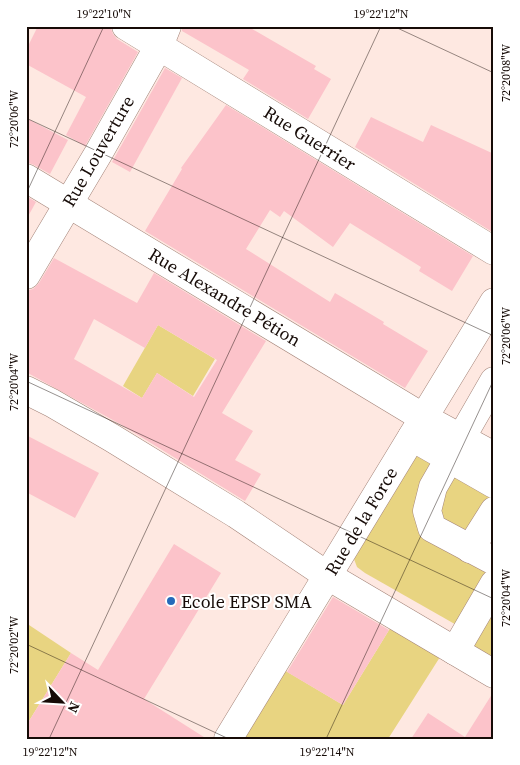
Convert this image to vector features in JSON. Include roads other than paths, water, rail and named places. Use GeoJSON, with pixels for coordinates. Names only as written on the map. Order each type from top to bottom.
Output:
{"type":"FeatureCollection","features":[{"type":"Feature","properties":{"kind":"street","name":"Rue Guerrier"},"geometry":{"type":"LineString","coordinates":[[126,26],[163,36],[494,251]]}},
{"type":"Feature","properties":{"kind":"street","name":"Rue Louverture"},"geometry":{"type":"LineString","coordinates":[[26,274],[163,36]]}},
{"type":"Feature","properties":{"kind":"street","name":"Rue Alexandre Pétion"},"geometry":{"type":"LineString","coordinates":[[26,178],[69,202],[455,449]]}},
{"type":"Feature","properties":{"kind":"street","name":"Rue de la Force"},"geometry":{"type":"LineString","coordinates":[[228,739],[494,302]]}},
{"type":"Feature","properties":{"kind":"street"},"geometry":{"type":"LineString","coordinates":[[26,390],[112,438],[236,514],[328,576],[494,674]]}},
{"type":"Feature","properties":{"kind":"street"},"geometry":{"type":"LineString","coordinates":[[489,399],[455,449],[433,487],[426,511],[432,528],[482,555],[494,511]]}},
{"type":"Feature","properties":{"kind":"street"},"geometry":{"type":"LineString","coordinates":[[455,449],[494,456]]}},
{"type":"Feature","properties":{"kind":"street"},"geometry":{"type":"LineString","coordinates":[[455,449],[494,484]]}},
{"type":"Feature","properties":{"kind":"street"},"geometry":{"type":"LineString","coordinates":[[455,651],[493,587]]}},
{"type":"Feature","properties":{"kind":"place","name":"Ecole EPSP SMA"},"geometry":{"type":"Point","coordinates":[171,601]}}]}
